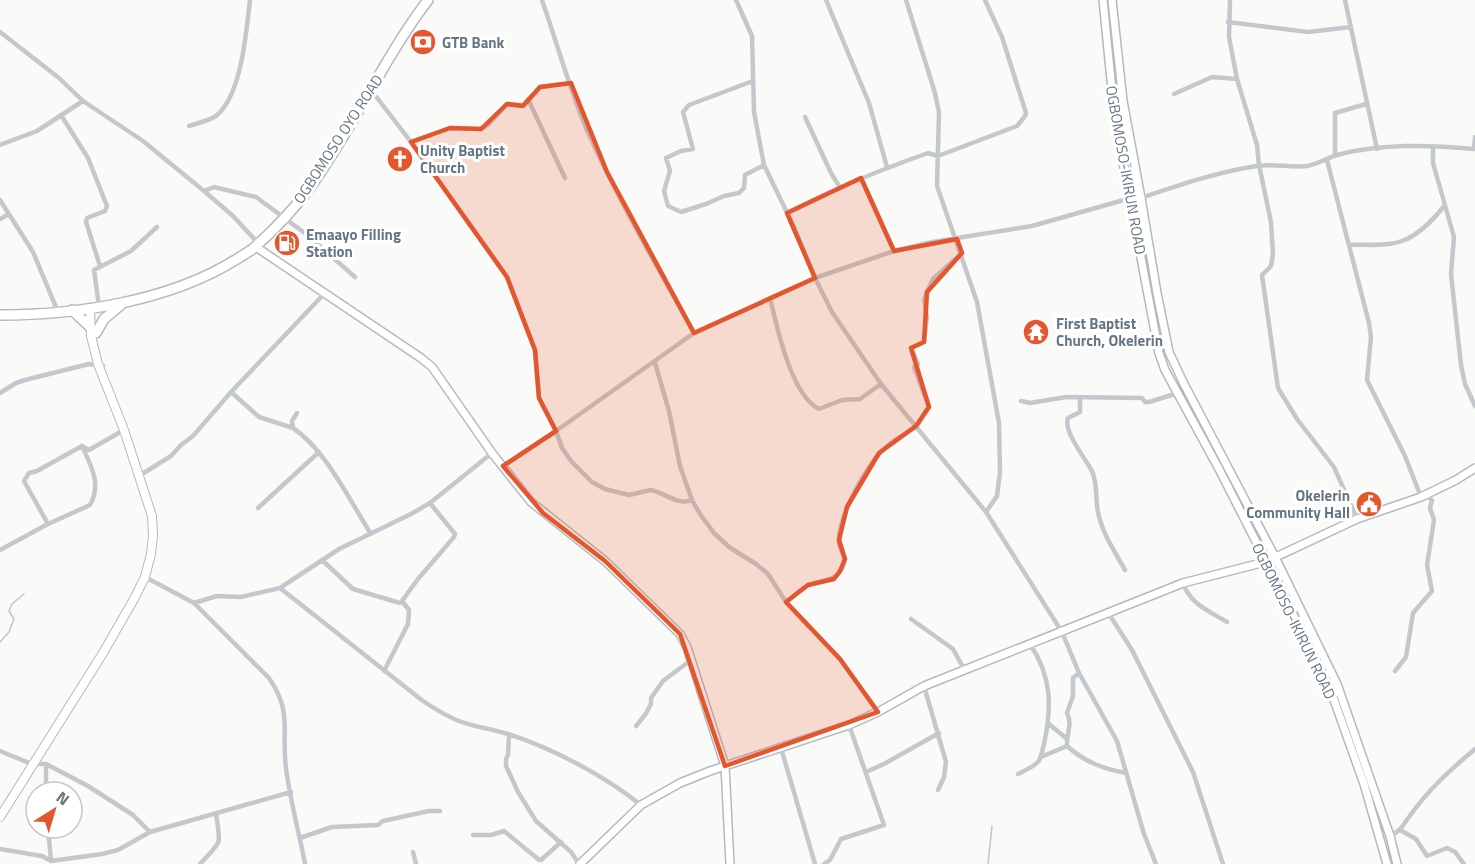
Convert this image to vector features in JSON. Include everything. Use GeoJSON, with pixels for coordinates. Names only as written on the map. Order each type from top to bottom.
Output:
{"type":"FeatureCollection","features":[{"type":"Feature","properties":{"kind":"highway","name":"OGBOMOSO OYO ROAD"},"geometry":{"type":"LineString","coordinates":[[0,315],[58,312],[149,296],[204,277],[257,245],[285,219],[323,167],[425,2]]}},
{"type":"Feature","properties":{"kind":"highway"},"geometry":{"type":"LineString","coordinates":[[72,310],[93,330],[126,301]]}},
{"type":"Feature","properties":{"kind":"main road","name":"OGBOMOSO-IKIRUN ROAD"},"geometry":{"type":"LineString","coordinates":[[1103,0],[1115,120],[1156,340],[1166,370],[1328,683],[1364,784],[1387,864]]}},
{"type":"Feature","properties":{"kind":"main road","name":"OGBOMOSO-IKIRUN ROAD"},"geometry":{"type":"LineString","coordinates":[[1112,0],[1123,101],[1169,352],[1275,557],[1337,684],[1390,836],[1396,864]]}},
{"type":"Feature","properties":{"kind":"main road"},"geometry":{"type":"LineString","coordinates":[[257,245],[432,367],[492,453],[531,502],[605,561],[680,634],[687,646],[724,766],[730,864]]}},
{"type":"Feature","properties":{"kind":"main road"},"geometry":{"type":"LineString","coordinates":[[0,817],[103,653],[145,577],[153,537],[152,516],[124,430],[102,375],[93,330],[95,307]]}},
{"type":"Feature","properties":{"kind":"main road"},"geometry":{"type":"LineString","coordinates":[[580,864],[640,805],[680,783],[849,725],[878,712],[924,686],[1183,583],[1265,562],[1357,519],[1456,480],[1475,468]]}},
{"type":"Feature","properties":{"kind":"street"},"geometry":{"type":"LineString","coordinates":[[189,126],[212,118],[219,113],[235,87],[250,0]]}},
{"type":"Feature","properties":{"kind":"street"},"geometry":{"type":"LineString","coordinates":[[542,0],[586,127],[632,221],[694,333]]}},
{"type":"Feature","properties":{"kind":"street"},"geometry":{"type":"LineString","coordinates":[[736,0],[752,36],[754,112],[764,165],[815,278],[832,312],[881,384],[986,512],[1062,632],[1079,673],[1117,741],[1144,834],[1156,864]]}},
{"type":"Feature","properties":{"kind":"street"},"geometry":{"type":"LineString","coordinates":[[826,0],[869,103],[887,167]]}},
{"type":"Feature","properties":{"kind":"street"},"geometry":{"type":"LineString","coordinates":[[906,0],[939,112],[937,186],[977,302],[999,423],[1000,472],[997,496],[986,512]]}},
{"type":"Feature","properties":{"kind":"street"},"geometry":{"type":"LineString","coordinates":[[787,213],[839,186],[887,167],[928,153],[938,156],[1012,129],[1025,117],[1026,112],[1002,37],[985,0]]}},
{"type":"Feature","properties":{"kind":"street"},"geometry":{"type":"LineString","coordinates":[[1230,0],[1229,37],[1237,79],[1257,145],[1271,222],[1273,254],[1271,266],[1262,275],[1278,388],[1297,419],[1334,467],[1357,519]]}},
{"type":"Feature","properties":{"kind":"street"},"geometry":{"type":"LineString","coordinates":[[1345,0],[1377,149]]}},
{"type":"Feature","properties":{"kind":"street"},"geometry":{"type":"LineString","coordinates":[[1228,22],[1308,32],[1351,27]]}},
{"type":"Feature","properties":{"kind":"street"},"geometry":{"type":"LineString","coordinates":[[0,32],[83,101],[143,141],[204,191],[232,216],[257,245]]}},
{"type":"Feature","properties":{"kind":"street"},"geometry":{"type":"LineString","coordinates":[[1174,94],[1212,77],[1237,79]]}},
{"type":"Feature","properties":{"kind":"street"},"geometry":{"type":"LineString","coordinates":[[753,81],[689,105],[683,112],[693,149],[681,151],[666,158],[670,171],[664,191],[668,206],[681,212],[742,191],[745,176],[764,165]]}},
{"type":"Feature","properties":{"kind":"street"},"geometry":{"type":"LineString","coordinates":[[411,142],[450,128],[481,129],[488,125],[507,104],[523,105],[540,87],[571,83]]}},
{"type":"Feature","properties":{"kind":"street"},"geometry":{"type":"LineString","coordinates":[[371,90],[507,277],[535,350],[539,398],[562,448],[571,461],[598,486],[620,494],[639,494],[651,490],[680,502],[692,500]]}},
{"type":"Feature","properties":{"kind":"street"},"geometry":{"type":"LineString","coordinates":[[528,99],[565,177]]}},
{"type":"Feature","properties":{"kind":"street"},"geometry":{"type":"LineString","coordinates":[[0,145],[37,131],[83,101]]}},
{"type":"Feature","properties":{"kind":"street"},"geometry":{"type":"LineString","coordinates":[[1335,155],[1335,113],[1366,104]]}},
{"type":"Feature","properties":{"kind":"street"},"geometry":{"type":"LineString","coordinates":[[61,115],[88,158],[107,206],[105,211],[87,218],[86,222],[100,266]]}},
{"type":"Feature","properties":{"kind":"street"},"geometry":{"type":"LineString","coordinates":[[805,117],[839,186]]}},
{"type":"Feature","properties":{"kind":"street"},"geometry":{"type":"LineString","coordinates":[[503,466],[655,363],[694,333],[815,278],[894,251],[1032,226],[1131,198],[1141,198],[1226,172],[1259,165],[1307,166],[1335,155],[1377,149],[1433,146],[1474,149],[1475,137]]}},
{"type":"Feature","properties":{"kind":"street"},"geometry":{"type":"LineString","coordinates":[[1433,146],[1434,163],[1454,237],[1451,274],[1461,365],[1465,384],[1475,406]]}},
{"type":"Feature","properties":{"kind":"street"},"geometry":{"type":"LineString","coordinates":[[1326,160],[1371,337],[1367,380],[1405,456],[1420,496],[1430,497],[1432,500],[1430,508],[1434,520],[1427,565],[1431,591],[1413,613],[1406,657],[1395,671]]}},
{"type":"Feature","properties":{"kind":"street"},"geometry":{"type":"LineString","coordinates":[[861,178],[894,251]]}},
{"type":"Feature","properties":{"kind":"street"},"geometry":{"type":"LineString","coordinates":[[204,191],[214,188],[256,197],[356,277]]}},
{"type":"Feature","properties":{"kind":"street"},"geometry":{"type":"LineString","coordinates":[[0,200],[33,252],[58,312]]}},
{"type":"Feature","properties":{"kind":"street"},"geometry":{"type":"LineString","coordinates":[[1349,245],[1402,241],[1431,221],[1445,205]]}},
{"type":"Feature","properties":{"kind":"street"},"geometry":{"type":"LineString","coordinates":[[0,219],[9,214]]}},
{"type":"Feature","properties":{"kind":"street"},"geometry":{"type":"LineString","coordinates":[[95,307],[93,273],[100,266],[131,251],[157,227]]}},
{"type":"Feature","properties":{"kind":"street"},"geometry":{"type":"LineString","coordinates":[[786,602],[808,585],[830,581],[840,571],[845,559],[839,540],[847,507],[879,453],[892,441],[916,426],[929,407],[914,367],[918,364],[911,348],[924,342],[927,314],[924,300],[933,279],[962,253]]}},
{"type":"Feature","properties":{"kind":"street"},"geometry":{"type":"LineString","coordinates":[[139,476],[171,456],[194,436],[231,392],[325,293]]}},
{"type":"Feature","properties":{"kind":"street"},"geometry":{"type":"LineString","coordinates":[[771,298],[782,347],[806,397],[813,406],[819,409],[842,400],[861,399],[881,384]]}},
{"type":"Feature","properties":{"kind":"street"},"geometry":{"type":"LineString","coordinates":[[655,363],[667,402],[680,466],[692,500],[714,533],[729,547],[768,574],[786,602],[840,659],[878,712]]}},
{"type":"Feature","properties":{"kind":"street"},"geometry":{"type":"LineString","coordinates":[[0,393],[25,380],[89,364],[101,365]]}},
{"type":"Feature","properties":{"kind":"street"},"geometry":{"type":"LineString","coordinates":[[231,392],[259,417],[293,428],[301,433],[319,452],[371,534]]}},
{"type":"Feature","properties":{"kind":"street"},"geometry":{"type":"LineString","coordinates":[[1021,401],[1030,403],[1066,397],[1142,398],[1144,402],[1149,402],[1178,393]]}},
{"type":"Feature","properties":{"kind":"street"},"geometry":{"type":"LineString","coordinates":[[1080,398],[1080,412],[1068,418],[1067,427],[1095,478],[1098,511],[1106,534],[1125,570]]}},
{"type":"Feature","properties":{"kind":"street"},"geometry":{"type":"LineString","coordinates":[[293,428],[292,421],[297,413]]}},
{"type":"Feature","properties":{"kind":"street"},"geometry":{"type":"LineString","coordinates":[[82,446],[89,450],[124,430]]}},
{"type":"Feature","properties":{"kind":"street"},"geometry":{"type":"LineString","coordinates":[[48,524],[24,481],[29,473],[37,471],[82,446]]}},
{"type":"Feature","properties":{"kind":"street"},"geometry":{"type":"LineString","coordinates":[[0,550],[90,505],[96,479],[82,446]]}},
{"type":"Feature","properties":{"kind":"street"},"geometry":{"type":"LineString","coordinates":[[258,508],[319,452]]}},
{"type":"Feature","properties":{"kind":"street"},"geometry":{"type":"LineString","coordinates":[[194,603],[217,596],[241,597],[280,588],[339,549],[430,503],[492,453]]}},
{"type":"Feature","properties":{"kind":"street"},"geometry":{"type":"LineString","coordinates":[[322,560],[353,589],[400,603],[455,534],[430,503]]}},
{"type":"Feature","properties":{"kind":"street"},"geometry":{"type":"LineString","coordinates":[[145,577],[194,603],[269,678],[278,690],[284,705],[286,768],[305,864]]}},
{"type":"Feature","properties":{"kind":"street"},"geometry":{"type":"LineString","coordinates":[[1183,583],[1186,593],[1195,603],[1227,622]]}},
{"type":"Feature","properties":{"kind":"street"},"geometry":{"type":"LineString","coordinates":[[280,588],[384,671],[444,715],[461,722],[509,734],[585,767],[640,805]]}},
{"type":"Feature","properties":{"kind":"street"},"geometry":{"type":"LineString","coordinates":[[384,671],[408,624],[409,610],[402,601]]}},
{"type":"Feature","properties":{"kind":"street"},"geometry":{"type":"LineString","coordinates":[[1109,614],[1132,650],[1193,772],[1223,864]]}},
{"type":"Feature","properties":{"kind":"street"},"geometry":{"type":"LineString","coordinates":[[911,619],[954,649],[964,669]]}},
{"type":"Feature","properties":{"kind":"street"},"geometry":{"type":"LineString","coordinates":[[1018,774],[1036,764],[1041,757],[1049,724],[1049,694],[1046,676],[1041,661],[1030,644]]}},
{"type":"Feature","properties":{"kind":"street"},"geometry":{"type":"LineString","coordinates":[[636,726],[645,715],[651,698],[663,681],[691,660]]}},
{"type":"Feature","properties":{"kind":"street"},"geometry":{"type":"LineString","coordinates":[[1079,673],[1073,678],[1073,696],[1067,712],[1071,729],[1067,746],[1082,759],[1108,770],[1126,773]]}},
{"type":"Feature","properties":{"kind":"street"},"geometry":{"type":"LineString","coordinates":[[924,686],[946,762],[944,777],[938,790]]}},
{"type":"Feature","properties":{"kind":"street"},"geometry":{"type":"LineString","coordinates":[[1049,724],[1067,739]]}},
{"type":"Feature","properties":{"kind":"street"},"geometry":{"type":"LineString","coordinates":[[824,864],[830,860],[841,838],[884,825],[849,725]]}},
{"type":"Feature","properties":{"kind":"street"},"geometry":{"type":"LineString","coordinates":[[866,772],[939,733]]}},
{"type":"Feature","properties":{"kind":"street"},"geometry":{"type":"LineString","coordinates":[[509,734],[506,766],[518,792],[536,821],[561,842],[580,864]]}},
{"type":"Feature","properties":{"kind":"street"},"geometry":{"type":"LineString","coordinates":[[1041,757],[1067,746]]}},
{"type":"Feature","properties":{"kind":"street"},"geometry":{"type":"LineString","coordinates":[[781,748],[815,864]]}},
{"type":"Feature","properties":{"kind":"street"},"geometry":{"type":"LineString","coordinates":[[1390,836],[1400,830],[1434,785],[1475,749]]}},
{"type":"Feature","properties":{"kind":"street"},"geometry":{"type":"LineString","coordinates":[[0,751],[32,764],[46,764],[88,786],[121,806],[150,832]]}},
{"type":"Feature","properties":{"kind":"street"},"geometry":{"type":"LineString","coordinates":[[46,764],[46,780]]}},
{"type":"Feature","properties":{"kind":"street"},"geometry":{"type":"LineString","coordinates":[[0,849],[42,856],[52,863],[102,855],[118,850],[150,832],[291,792]]}},
{"type":"Feature","properties":{"kind":"street"},"geometry":{"type":"LineString","coordinates":[[300,838],[332,827],[378,825],[383,821],[429,811],[440,811]]}},
{"type":"Feature","properties":{"kind":"street"},"geometry":{"type":"LineString","coordinates":[[200,864],[217,848],[219,841],[216,814]]}},
{"type":"Feature","properties":{"kind":"street"},"geometry":{"type":"LineString","coordinates":[[1400,830],[1416,839],[1427,856],[1447,848],[1455,852],[1464,864]]}},
{"type":"Feature","properties":{"kind":"street"},"geometry":{"type":"LineString","coordinates":[[473,835],[491,835],[504,831],[541,860],[561,842]]}},
{"type":"Feature","properties":{"kind":"street"},"geometry":{"type":"LineString","coordinates":[[49,840],[52,863]]}},
{"type":"Feature","properties":{"kind":"street"},"geometry":{"type":"LineString","coordinates":[[413,852],[416,864]]}},
{"type":"Feature","properties":{"kind":"highlighted area"},"geometry":{"type":"Polygon","coordinates":[[[571,83],[607,172],[694,333],[815,278],[787,213],[861,178],[894,251],[957,239],[962,253],[927,292],[924,342],[911,348],[929,407],[916,426],[879,453],[847,507],[839,540],[845,559],[840,571],[834,579],[808,585],[786,602],[840,659],[878,712],[725,766],[680,634],[605,561],[543,513],[503,466],[556,431],[539,398],[535,350],[507,277],[411,142],[450,128],[481,129],[507,104],[523,106],[540,87],[571,83]]]}},
{"type":"Feature","properties":{"kind":"waterway"},"geometry":{"type":"LineString","coordinates":[[0,642],[9,632],[14,619],[9,611],[12,604],[24,594]]}},
{"type":"Feature","properties":{"kind":"waterway"},"geometry":{"type":"LineString","coordinates":[[988,864],[992,826]]}},
{"type":"Feature","properties":{"kind":"place","name":"GTB Bank"},"geometry":{"type":"Point","coordinates":[423,42]}},
{"type":"Feature","properties":{"kind":"place","name":"Unity Baptist Church"},"geometry":{"type":"Point","coordinates":[400,159]}},
{"type":"Feature","properties":{"kind":"place","name":"Emaayo Filling Station"},"geometry":{"type":"Point","coordinates":[287,243]}},
{"type":"Feature","properties":{"kind":"place","name":"First Baptist Church, Okelerin"},"geometry":{"type":"Point","coordinates":[1036,332]}},
{"type":"Feature","properties":{"kind":"place","name":"Okelerin Community Hall"},"geometry":{"type":"Point","coordinates":[1369,504]}}]}
